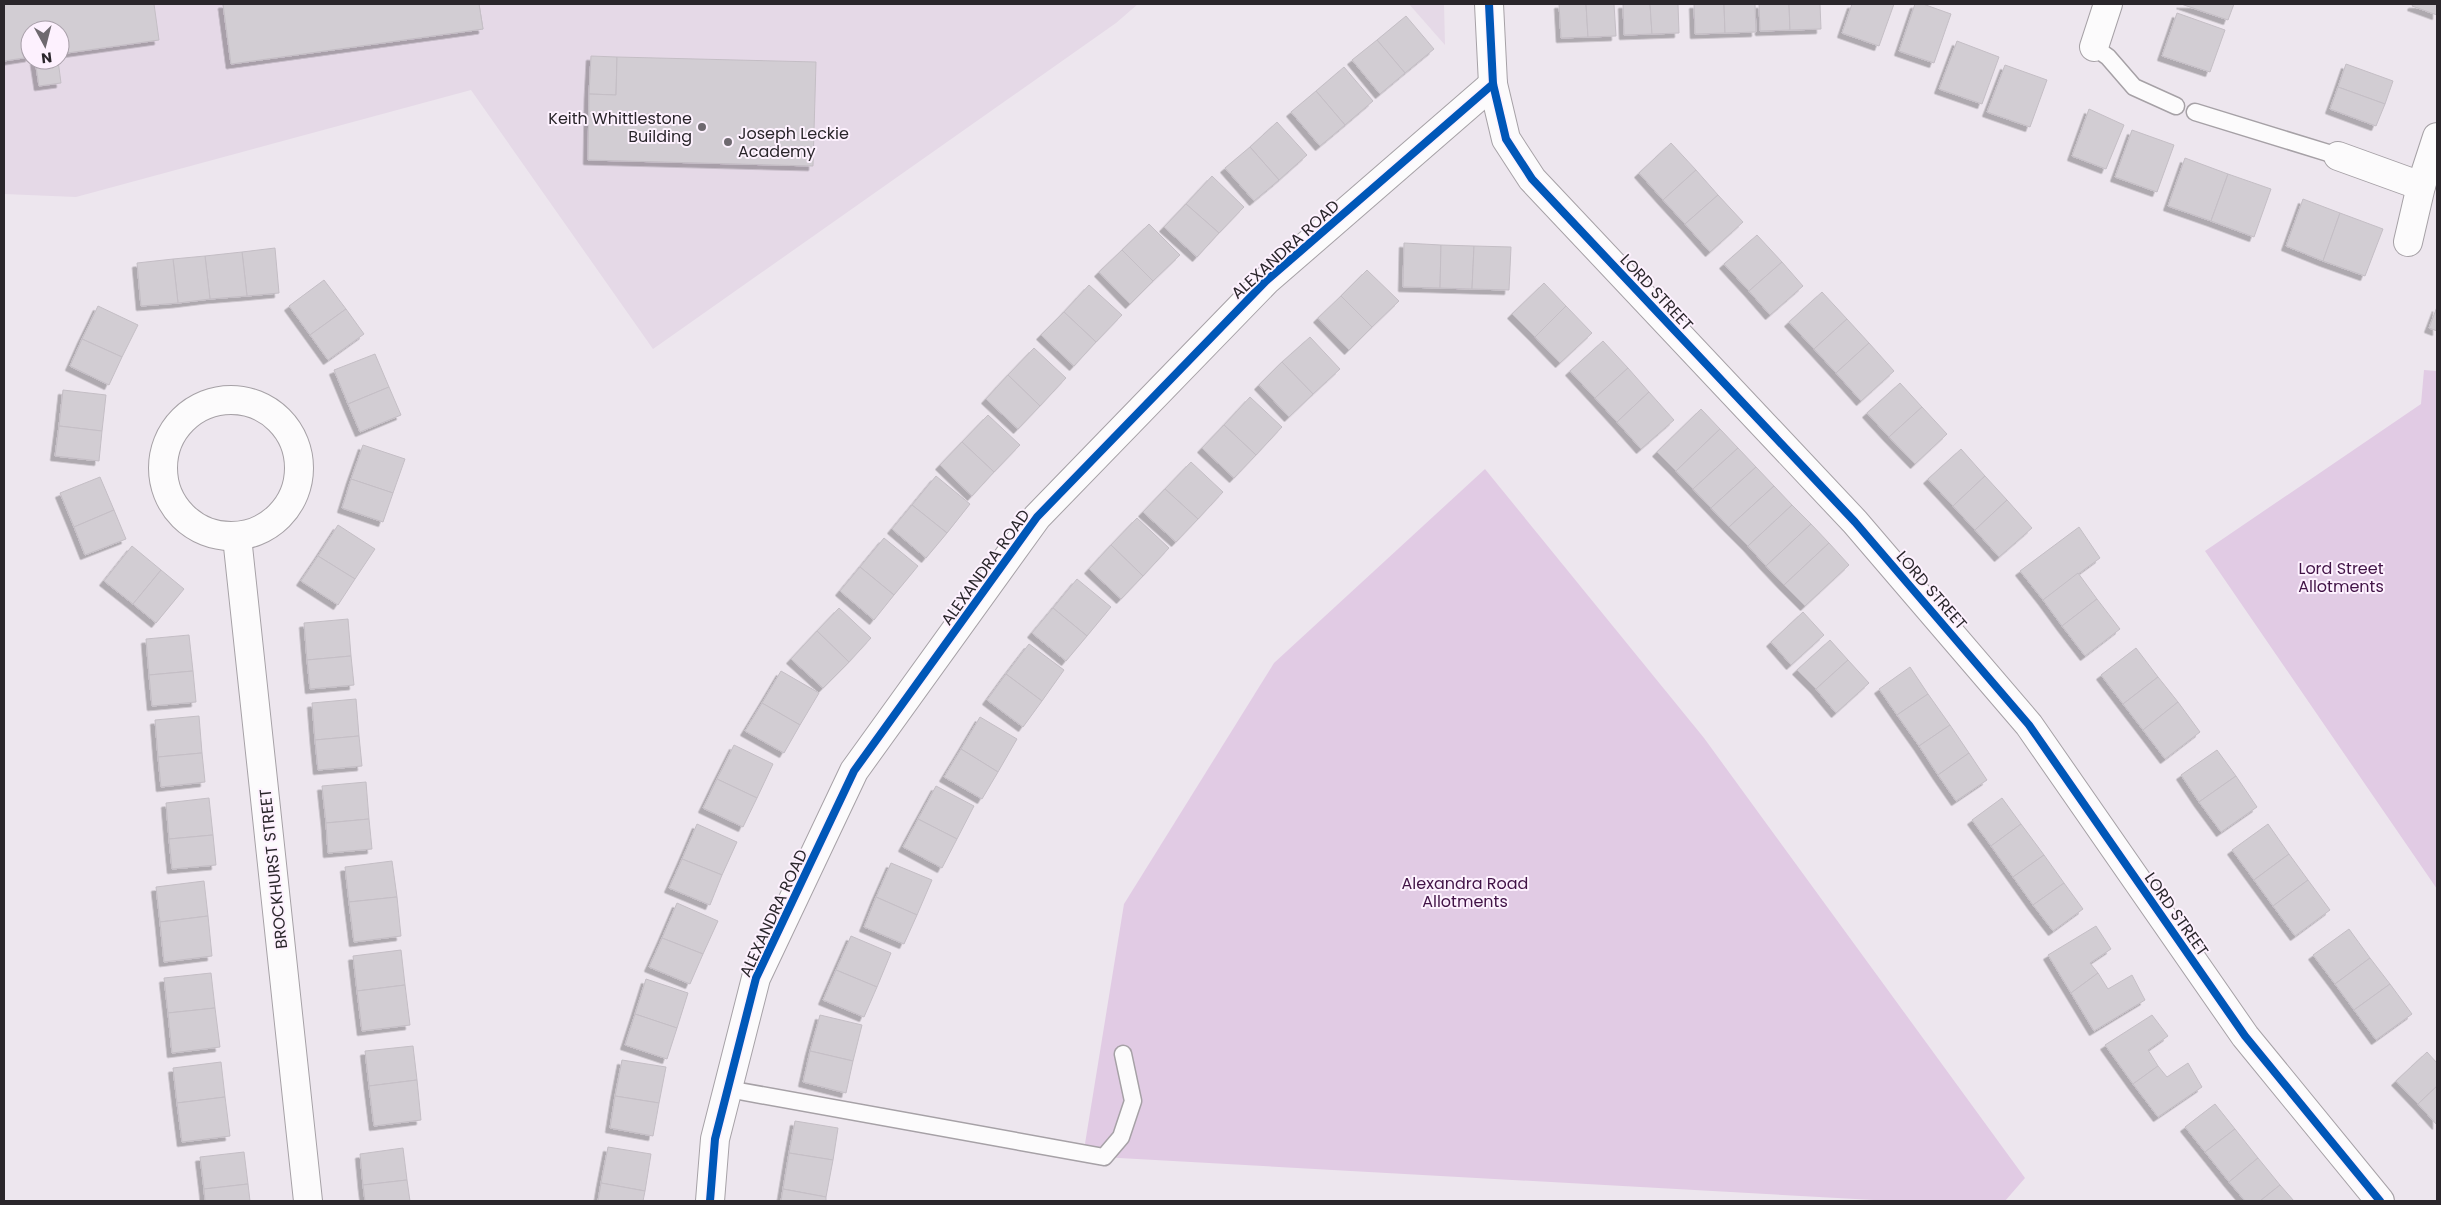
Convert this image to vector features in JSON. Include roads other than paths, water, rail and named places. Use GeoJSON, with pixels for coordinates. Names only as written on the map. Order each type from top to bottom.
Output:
{"type":"FeatureCollection","features":[{"type":"Feature","properties":{"kind":"street","name":"LORD STREET"},"geometry":{"type":"LineString","coordinates":[[1489,4],[1493,84],[1506,140],[1532,179],[1855,522],[2029,725],[2245,1036],[2380,1201]]}},
{"type":"Feature","properties":{"kind":"street"},"geometry":{"type":"LineString","coordinates":[[2094,47],[2108,4]]}},
{"type":"Feature","properties":{"kind":"street","name":"ALEXANDRA ROAD"},"geometry":{"type":"LineString","coordinates":[[710,1201],[715,1140],[756,978],[854,771],[1037,517],[1266,281],[1493,84]]}},
{"type":"Feature","properties":{"kind":"street"},"geometry":{"type":"LineString","coordinates":[[2408,242],[2421,186],[2437,137]]}},
{"type":"Feature","properties":{"kind":"street"},"geometry":{"type":"LineString","coordinates":[[2338,156],[2421,186]]}},
{"type":"Feature","properties":{"kind":"street"},"geometry":{"type":"LineString","coordinates":[[225,399],[260,405],[291,432],[301,471],[291,505],[262,530],[236,538],[196,528],[167,496],[162,459],[174,428],[199,407],[225,399]]}},
{"type":"Feature","properties":{"kind":"street","name":"BROCKHURST STREET"},"geometry":{"type":"LineString","coordinates":[[236,538],[308,1201]]}},
{"type":"Feature","properties":{"kind":"lane"},"geometry":{"type":"LineString","coordinates":[[2094,47],[2108,57],[2134,87],[2176,106]]}},
{"type":"Feature","properties":{"kind":"lane"},"geometry":{"type":"LineString","coordinates":[[2195,112],[2338,156]]}},
{"type":"Feature","properties":{"kind":"lane"},"geometry":{"type":"LineString","coordinates":[[728,1089],[1104,1157],[1121,1137],[1133,1101],[1123,1054]]}},
{"type":"Feature","properties":{"kind":"place","name":"Keith Whittlestone Building"},"geometry":{"type":"Point","coordinates":[702,127]}},
{"type":"Feature","properties":{"kind":"place","name":"Joseph Leckie Academy"},"geometry":{"type":"Point","coordinates":[728,142]}},
{"type":"Feature","properties":{"kind":"park label","name":"Lord Street Allotments"},"geometry":{"type":"Point","coordinates":[2341,577]}},
{"type":"Feature","properties":{"kind":"park label","name":"Alexandra Road Allotments"},"geometry":{"type":"Point","coordinates":[1465,892]}}]}
